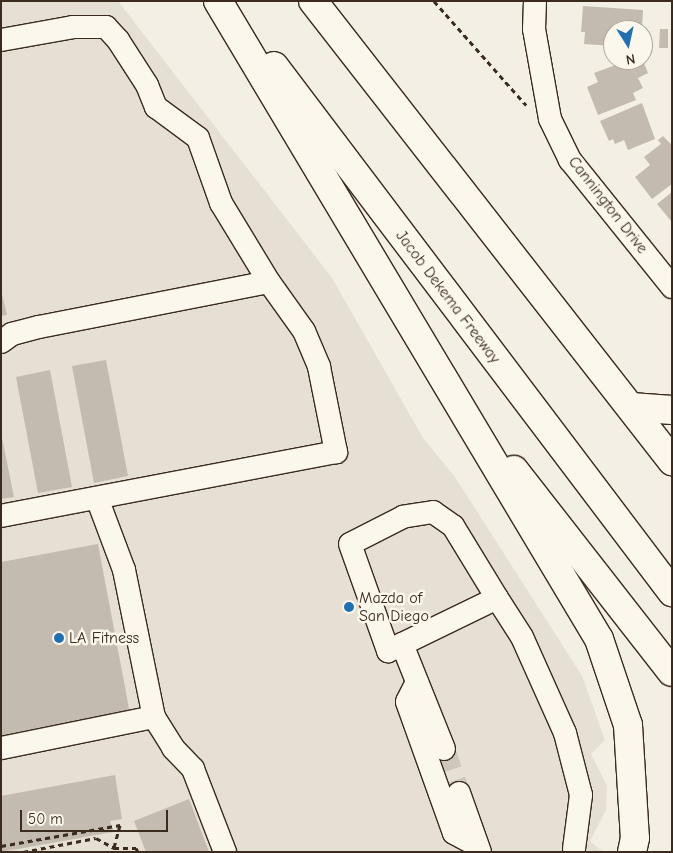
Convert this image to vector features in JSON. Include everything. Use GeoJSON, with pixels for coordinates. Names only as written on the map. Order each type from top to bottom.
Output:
{"type":"FeatureCollection","features":[{"type":"Feature","properties":{"kind":"highway"},"geometry":{"type":"LineString","coordinates":[[218,1],[598,639],[628,725],[635,838],[632,852]]}},
{"type":"Feature","properties":{"kind":"highway","name":"Jacob Dekema Freeway"},"geometry":{"type":"LineString","coordinates":[[225,1],[672,592]]}},
{"type":"Feature","properties":{"kind":"highway"},"geometry":{"type":"LineString","coordinates":[[312,1],[672,461]]}},
{"type":"Feature","properties":{"kind":"highway"},"geometry":{"type":"LineString","coordinates":[[428,355],[672,672]]}},
{"type":"Feature","properties":{"kind":"highway"},"geometry":{"type":"LineString","coordinates":[[631,407],[672,410]]}},
{"type":"Feature","properties":{"kind":"street","name":"Cannington Drive"},"geometry":{"type":"LineString","coordinates":[[535,1],[534,28],[550,119],[570,160],[672,287]]}},
{"type":"Feature","properties":{"kind":"street"},"geometry":{"type":"LineString","coordinates":[[1,40],[73,27],[106,27],[118,40],[147,85],[156,107],[198,138],[221,203],[269,282],[304,331],[319,367],[336,452],[1,516]]}},
{"type":"Feature","properties":{"kind":"street"},"geometry":{"type":"LineString","coordinates":[[1,342],[12,334],[39,327],[269,282]]}},
{"type":"Feature","properties":{"kind":"street"},"geometry":{"type":"LineString","coordinates":[[97,498],[124,570],[154,717],[173,748],[193,769],[225,852]]}},
{"type":"Feature","properties":{"kind":"street"},"geometry":{"type":"LineString","coordinates":[[498,598],[388,651],[350,544],[403,517],[433,512],[453,526],[498,598],[522,637],[565,733],[580,795],[569,851]]}},
{"type":"Feature","properties":{"kind":"street"},"geometry":{"type":"LineString","coordinates":[[402,644],[444,749]]}},
{"type":"Feature","properties":{"kind":"street"},"geometry":{"type":"LineString","coordinates":[[417,682],[407,702],[454,833],[479,848]]}},
{"type":"Feature","properties":{"kind":"street"},"geometry":{"type":"LineString","coordinates":[[1,748],[154,717]]}},
{"type":"Feature","properties":{"kind":"street"},"geometry":{"type":"LineString","coordinates":[[459,793],[479,848]]}},
{"type":"Feature","properties":{"kind":"path"},"geometry":{"type":"LineString","coordinates":[[434,1],[511,92],[531,110]]}},
{"type":"Feature","properties":{"kind":"path"},"geometry":{"type":"LineString","coordinates":[[1,846],[120,825],[114,848]]}},
{"type":"Feature","properties":{"kind":"path"},"geometry":{"type":"LineString","coordinates":[[24,852],[96,838],[114,848],[136,848],[138,852]]}},
{"type":"Feature","properties":{"kind":"shaded area"},"geometry":{"type":"Polygon","coordinates":[[[1,1],[118,1],[332,278],[423,438],[455,477],[582,676],[605,740],[591,754],[607,786],[606,810],[590,841],[603,852],[1,852],[1,1]]]}},
{"type":"Feature","properties":{"kind":"building"},"geometry":{"type":"Polygon","coordinates":[[[583,6],[643,10],[642,20],[603,20],[603,45],[584,44],[585,32],[581,32],[583,6]]]}},
{"type":"Feature","properties":{"kind":"building"},"geometry":{"type":"Polygon","coordinates":[[[660,29],[668,29],[668,48],[659,48],[660,29]]]}},
{"type":"Feature","properties":{"kind":"building"},"geometry":{"type":"Polygon","coordinates":[[[603,70],[634,70],[643,88],[633,93],[636,100],[598,115],[587,87],[598,82],[594,73],[603,70]]]}},
{"type":"Feature","properties":{"kind":"building"},"geometry":{"type":"Polygon","coordinates":[[[634,70],[647,70],[648,73],[638,78],[634,70]]]}},
{"type":"Feature","properties":{"kind":"building"},"geometry":{"type":"Polygon","coordinates":[[[642,103],[655,139],[628,150],[624,140],[615,144],[613,139],[609,141],[600,121],[642,103]]]}},
{"type":"Feature","properties":{"kind":"building"},"geometry":{"type":"Polygon","coordinates":[[[663,136],[672,145],[672,184],[652,199],[635,177],[650,165],[644,157],[661,144],[658,140],[663,136]]]}},
{"type":"Feature","properties":{"kind":"building"},"geometry":{"type":"Polygon","coordinates":[[[672,192],[672,222],[657,204],[672,192]]]}},
{"type":"Feature","properties":{"kind":"building"},"geometry":{"type":"Polygon","coordinates":[[[1,290],[7,315],[1,316],[1,290]]]}},
{"type":"Feature","properties":{"kind":"building"},"geometry":{"type":"Polygon","coordinates":[[[106,360],[128,476],[94,483],[72,366],[106,360]]]}},
{"type":"Feature","properties":{"kind":"building"},"geometry":{"type":"Polygon","coordinates":[[[50,370],[72,487],[38,493],[16,377],[50,370]]]}},
{"type":"Feature","properties":{"kind":"building"},"geometry":{"type":"Polygon","coordinates":[[[1,433],[14,497],[1,499],[1,433]]]}},
{"type":"Feature","properties":{"kind":"building","name":"LA Fitness"},"geometry":{"type":"Polygon","coordinates":[[[98,544],[130,714],[1,739],[1,562],[98,544]]]}},
{"type":"Feature","properties":{"kind":"building"},"geometry":{"type":"Polygon","coordinates":[[[115,775],[122,819],[110,821],[113,832],[1,852],[1,796],[115,775]]]}},
{"type":"Feature","properties":{"kind":"building"},"geometry":{"type":"Polygon","coordinates":[[[189,799],[209,852],[146,852],[134,821],[189,799]]]}},
{"type":"Feature","properties":{"kind":"tunnel"},"geometry":{"type":"LineString","coordinates":[[444,749],[459,793]]}},
{"type":"Feature","properties":{"kind":"place","name":"Mazda of San Diego"},"geometry":{"type":"Point","coordinates":[349,607]}},
{"type":"Feature","properties":{"kind":"place","name":"LA Fitness"},"geometry":{"type":"Point","coordinates":[59,638]}}]}
